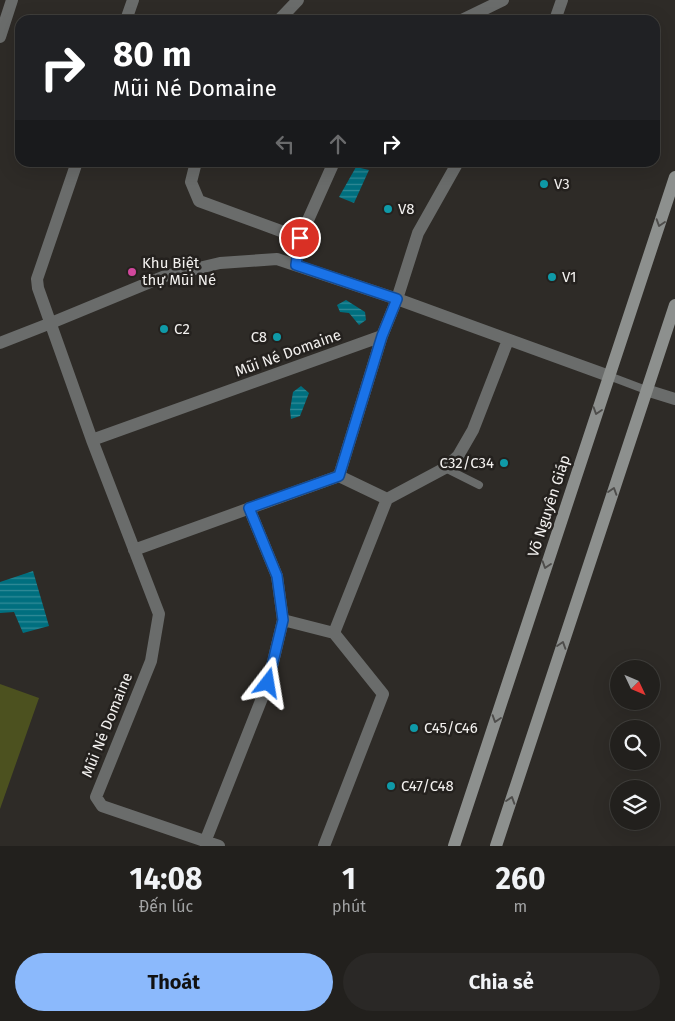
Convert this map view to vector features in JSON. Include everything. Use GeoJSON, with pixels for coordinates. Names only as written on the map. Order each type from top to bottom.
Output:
{"type":"FeatureCollection","features":[{"type":"Feature","properties":{"kind":"main road","name":"Võ Nguyên Giáp"},"geometry":{"type":"LineString","coordinates":[[454,846],[675,177]]}},
{"type":"Feature","properties":{"kind":"main road"},"geometry":{"type":"LineString","coordinates":[[496,846],[675,305]]}},
{"type":"Feature","properties":{"kind":"street"},"geometry":{"type":"LineString","coordinates":[[0,37],[12,0]]}},
{"type":"Feature","properties":{"kind":"street"},"geometry":{"type":"LineString","coordinates":[[128,15],[133,0]]}},
{"type":"Feature","properties":{"kind":"street"},"geometry":{"type":"LineString","coordinates":[[284,15],[298,0]]}},
{"type":"Feature","properties":{"kind":"street"},"geometry":{"type":"LineString","coordinates":[[472,15],[503,0]]}},
{"type":"Feature","properties":{"kind":"street"},"geometry":{"type":"LineString","coordinates":[[557,15],[562,0]]}},
{"type":"Feature","properties":{"kind":"street","name":"Mũi Né Domaine"},"geometry":{"type":"LineString","coordinates":[[75,167],[37,279],[38,288],[92,440],[159,614],[150,661],[96,797],[102,806],[219,846]]}},
{"type":"Feature","properties":{"kind":"street"},"geometry":{"type":"LineString","coordinates":[[195,167],[191,182],[199,201],[300,238]]}},
{"type":"Feature","properties":{"kind":"street"},"geometry":{"type":"LineString","coordinates":[[296,265],[300,238],[332,167]]}},
{"type":"Feature","properties":{"kind":"street"},"geometry":{"type":"LineString","coordinates":[[339,476],[382,336],[397,299],[418,233],[455,167]]}},
{"type":"Feature","properties":{"kind":"street"},"geometry":{"type":"LineString","coordinates":[[0,343],[165,276],[220,263],[277,258],[397,299],[609,376]]}},
{"type":"Feature","properties":{"kind":"street","name":"Mũi Né Domaine"},"geometry":{"type":"LineString","coordinates":[[92,440],[382,336]]}},
{"type":"Feature","properties":{"kind":"street"},"geometry":{"type":"LineString","coordinates":[[334,633],[387,498],[445,468],[458,456],[473,430],[508,340]]}},
{"type":"Feature","properties":{"kind":"street"},"geometry":{"type":"LineString","coordinates":[[646,390],[675,399]]}},
{"type":"Feature","properties":{"kind":"street"},"geometry":{"type":"LineString","coordinates":[[134,550],[339,476],[387,498]]}},
{"type":"Feature","properties":{"kind":"street"},"geometry":{"type":"LineString","coordinates":[[206,842],[268,683],[283,620],[277,576],[249,508]]}},
{"type":"Feature","properties":{"kind":"street"},"geometry":{"type":"LineString","coordinates":[[283,620],[334,633],[382,694],[324,846]]}},
{"type":"Feature","properties":{"kind":"lane"},"geometry":{"type":"LineString","coordinates":[[609,376],[646,390]]}},
{"type":"Feature","properties":{"kind":"lane"},"geometry":{"type":"LineString","coordinates":[[445,468],[479,485]]}},
{"type":"Feature","properties":{"kind":"green space"},"geometry":{"type":"Polygon","coordinates":[[[0,684],[39,698],[0,809],[0,684]]]}},
{"type":"Feature","properties":{"kind":"water"},"geometry":{"type":"Polygon","coordinates":[[[356,167],[369,170],[354,203],[339,197],[356,167]]]}},
{"type":"Feature","properties":{"kind":"water"},"geometry":{"type":"Polygon","coordinates":[[[346,300],[365,312],[366,320],[359,325],[349,313],[340,312],[337,305],[346,300]]]}},
{"type":"Feature","properties":{"kind":"water"},"geometry":{"type":"Polygon","coordinates":[[[301,386],[309,393],[300,416],[291,419],[290,410],[293,392],[301,386]]]}},
{"type":"Feature","properties":{"kind":"water"},"geometry":{"type":"Polygon","coordinates":[[[33,571],[49,626],[23,633],[14,612],[0,613],[0,582],[33,571]]]}},
{"type":"Feature","properties":{"kind":"place","name":"V3"},"geometry":{"type":"Point","coordinates":[544,184]}},
{"type":"Feature","properties":{"kind":"place","name":"V8"},"geometry":{"type":"Point","coordinates":[388,209]}},
{"type":"Feature","properties":{"kind":"place","name":"Khu Biệt thự Mũi Né"},"geometry":{"type":"Point","coordinates":[132,272]}},
{"type":"Feature","properties":{"kind":"place","name":"V1"},"geometry":{"type":"Point","coordinates":[552,277]}},
{"type":"Feature","properties":{"kind":"place","name":"C2"},"geometry":{"type":"Point","coordinates":[164,329]}},
{"type":"Feature","properties":{"kind":"place","name":"C8"},"geometry":{"type":"Point","coordinates":[277,337]}},
{"type":"Feature","properties":{"kind":"place","name":"C32/C34"},"geometry":{"type":"Point","coordinates":[504,463]}},
{"type":"Feature","properties":{"kind":"place","name":"C45/C46"},"geometry":{"type":"Point","coordinates":[414,728]}},
{"type":"Feature","properties":{"kind":"place","name":"C47/C48"},"geometry":{"type":"Point","coordinates":[391,786]}},
{"type":"Feature","properties":{"kind":"route"},"geometry":{"type":"LineString","coordinates":[[268,683],[283,620],[277,576],[249,508],[339,476],[382,336],[397,299],[296,265],[300,238]]}}]}
